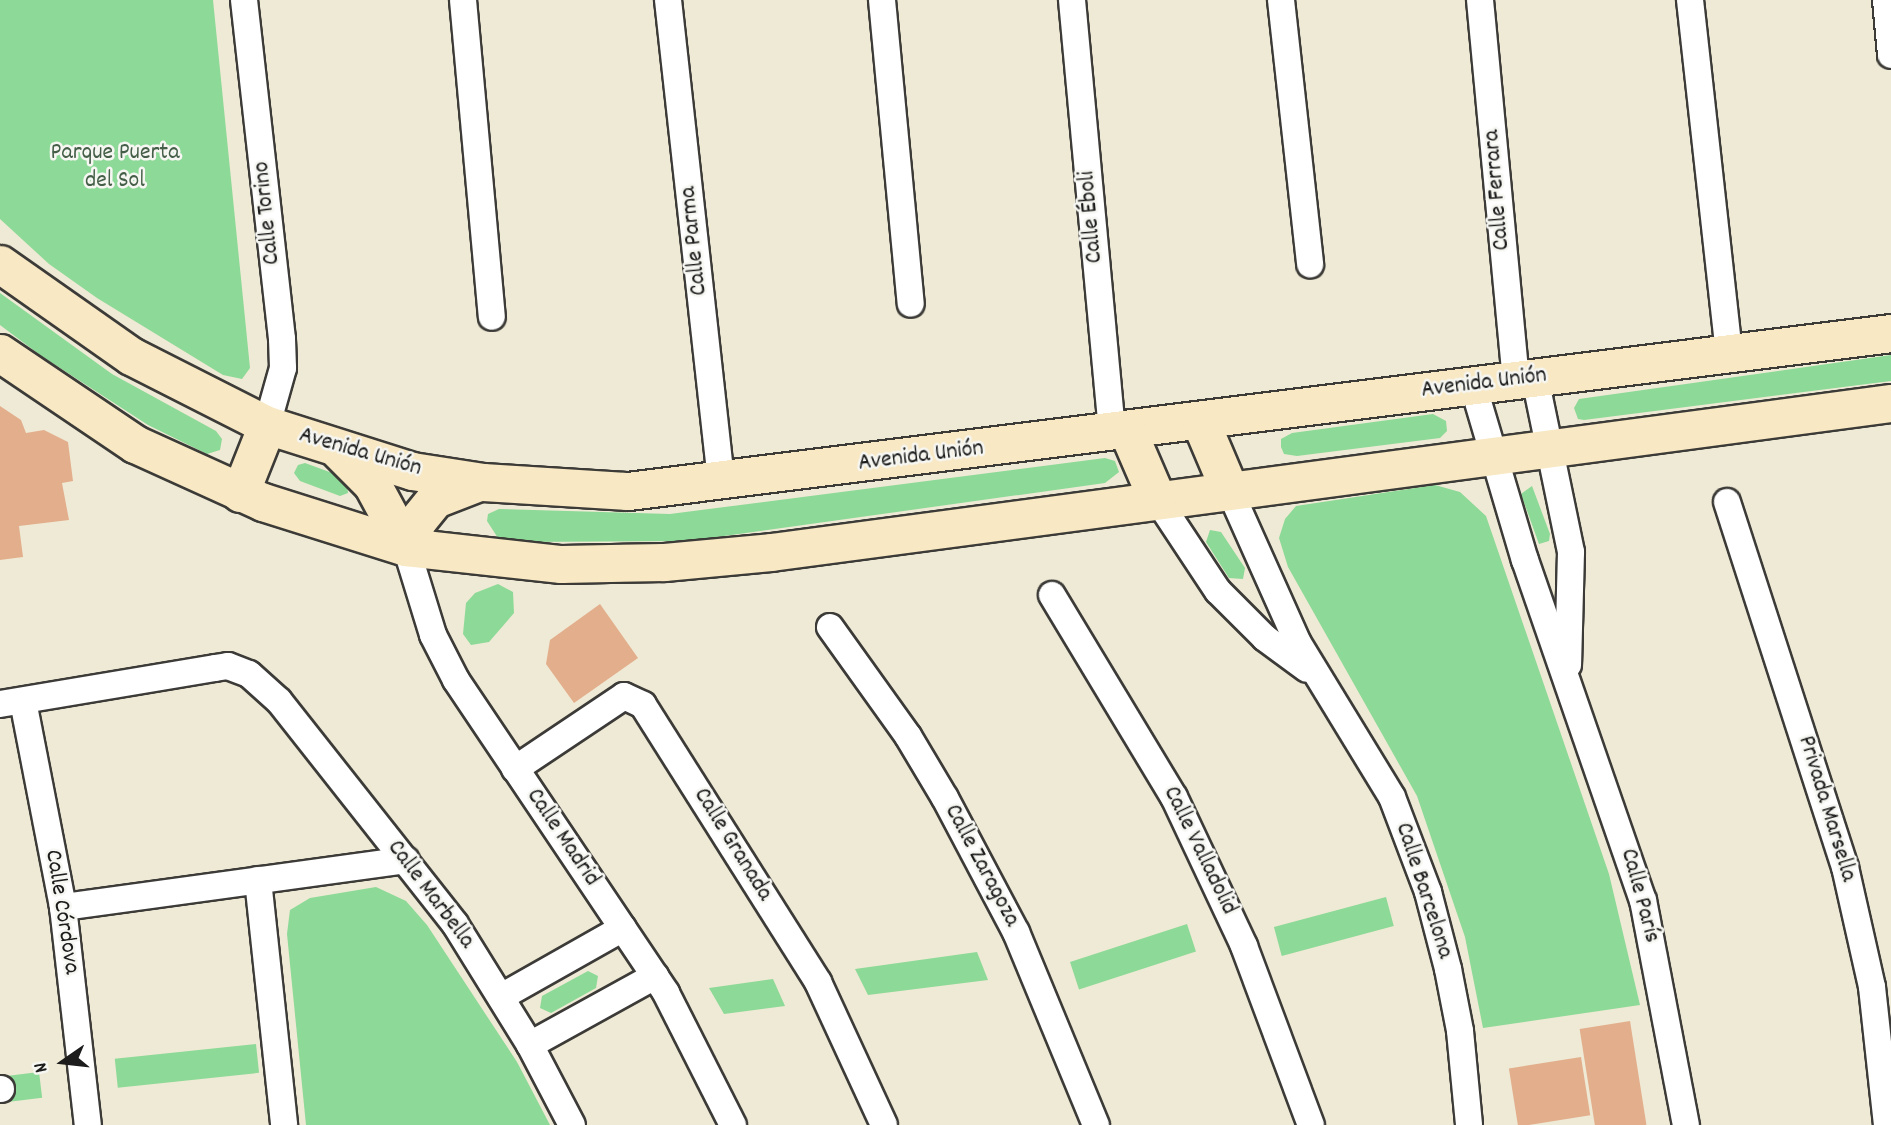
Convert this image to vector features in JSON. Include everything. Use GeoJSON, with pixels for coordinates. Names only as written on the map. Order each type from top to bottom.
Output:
{"type":"FeatureCollection","features":[{"type":"Feature","properties":{"kind":"street","name":"Calle Torino"},"geometry":{"type":"LineString","coordinates":[[244,0],[282,339],[283,368],[267,425]]}},
{"type":"Feature","properties":{"kind":"street"},"geometry":{"type":"LineString","coordinates":[[463,0],[492,317]]}},
{"type":"Feature","properties":{"kind":"street","name":"Calle Parma"},"geometry":{"type":"LineString","coordinates":[[668,0],[722,482]]}},
{"type":"Feature","properties":{"kind":"street"},"geometry":{"type":"LineString","coordinates":[[882,0],[911,304]]}},
{"type":"Feature","properties":{"kind":"street","name":"Calle Éboli"},"geometry":{"type":"LineString","coordinates":[[1072,0],[1120,433]]}},
{"type":"Feature","properties":{"kind":"street"},"geometry":{"type":"LineString","coordinates":[[1281,0],[1310,264]]}},
{"type":"Feature","properties":{"kind":"street","name":"Calle Ferrara"},"geometry":{"type":"LineString","coordinates":[[1480,0],[1525,379]]}},
{"type":"Feature","properties":{"kind":"street"},"geometry":{"type":"LineString","coordinates":[[1690,0],[1729,351]]}},
{"type":"Feature","properties":{"kind":"street"},"geometry":{"type":"LineString","coordinates":[[1886,0],[1891,55]]}},
{"type":"Feature","properties":{"kind":"street","name":"Avenida Unión"},"geometry":{"type":"LineString","coordinates":[[0,264],[131,356],[267,425],[412,471],[483,482],[628,491],[722,482],[1201,423],[1729,351],[1891,333]]}},
{"type":"Feature","properties":{"kind":"street"},"geometry":{"type":"LineString","coordinates":[[0,353],[135,444],[240,493],[330,526],[406,547],[561,564],[664,562],[863,541],[1229,489],[1891,402]]}},
{"type":"Feature","properties":{"kind":"street","name":"Calle París"},"geometry":{"type":"LineString","coordinates":[[1525,379],[1549,447],[1572,552],[1567,674]]}},
{"type":"Feature","properties":{"kind":"street","name":"Calle París"},"geometry":{"type":"LineString","coordinates":[[1473,386],[1492,455],[1643,900],[1686,1125]]}},
{"type":"Feature","properties":{"kind":"street"},"geometry":{"type":"LineString","coordinates":[[1201,423],[1229,489]]}},
{"type":"Feature","properties":{"kind":"street"},"geometry":{"type":"LineString","coordinates":[[240,493],[267,425]]}},
{"type":"Feature","properties":{"kind":"street"},"geometry":{"type":"LineString","coordinates":[[1120,433],[1157,499]]}},
{"type":"Feature","properties":{"kind":"street"},"geometry":{"type":"LineString","coordinates":[[335,448],[372,484],[406,547]]}},
{"type":"Feature","properties":{"kind":"street"},"geometry":{"type":"LineString","coordinates":[[406,547],[417,521],[435,499],[483,482]]}},
{"type":"Feature","properties":{"kind":"street","name":"Calle Barcelona"},"geometry":{"type":"LineString","coordinates":[[1229,489],[1284,618],[1319,678],[1377,766],[1428,892],[1460,1031],[1469,1125]]}},
{"type":"Feature","properties":{"kind":"street","name":"Calle Barcelona"},"geometry":{"type":"LineString","coordinates":[[1157,499],[1218,591],[1265,638],[1319,678]]}},
{"type":"Feature","properties":{"kind":"street","name":"Privada Marsella"},"geometry":{"type":"LineString","coordinates":[[1727,502],[1845,867],[1872,987],[1886,1125]]}},
{"type":"Feature","properties":{"kind":"street","name":"Calle Madrid"},"geometry":{"type":"LineString","coordinates":[[406,547],[413,583],[437,645],[515,769],[655,976],[733,1125]]}},
{"type":"Feature","properties":{"kind":"street","name":"Calle Valladolid"},"geometry":{"type":"LineString","coordinates":[[1052,595],[1174,797],[1244,946],[1311,1125]]}},
{"type":"Feature","properties":{"kind":"street","name":"Calle Zaragoza"},"geometry":{"type":"LineString","coordinates":[[830,626],[882,697],[945,798],[1016,932],[1096,1125]]}},
{"type":"Feature","properties":{"kind":"street","name":"Calle Marbella"},"geometry":{"type":"LineString","coordinates":[[12,703],[228,666],[261,684],[406,860],[455,924],[530,1045],[572,1125]]}},
{"type":"Feature","properties":{"kind":"street","name":"Calle Granada"},"geometry":{"type":"LineString","coordinates":[[515,769],[624,696],[643,705],[818,982],[884,1125]]}},
{"type":"Feature","properties":{"kind":"street","name":"Calle Córdova"},"geometry":{"type":"LineString","coordinates":[[12,703],[62,907],[88,1125]]}},
{"type":"Feature","properties":{"kind":"street"},"geometry":{"type":"LineString","coordinates":[[62,907],[406,860]]}},
{"type":"Feature","properties":{"kind":"street"},"geometry":{"type":"LineString","coordinates":[[258,880],[284,1125]]}},
{"type":"Feature","properties":{"kind":"street"},"geometry":{"type":"LineString","coordinates":[[501,997],[622,928]]}},
{"type":"Feature","properties":{"kind":"street"},"geometry":{"type":"LineString","coordinates":[[530,1045],[655,976]]}},
{"type":"Feature","properties":{"kind":"green space","name":"Parque Puerta del Sol"},"geometry":{"type":"Polygon","coordinates":[[[0,0],[213,0],[250,368],[242,379],[223,375],[97,298],[49,264],[0,219],[0,0]]]}},
{"type":"Feature","properties":{"kind":"green space"},"geometry":{"type":"Polygon","coordinates":[[[0,293],[112,374],[216,431],[222,439],[220,450],[207,454],[148,425],[40,355],[0,325],[0,293]]]}},
{"type":"Feature","properties":{"kind":"green space"},"geometry":{"type":"Polygon","coordinates":[[[1891,355],[1891,381],[1584,420],[1578,419],[1574,408],[1579,399],[1891,355]]]}},
{"type":"Feature","properties":{"kind":"green space"},"geometry":{"type":"Polygon","coordinates":[[[1433,414],[1446,421],[1447,431],[1440,438],[1297,456],[1284,454],[1281,447],[1281,439],[1292,433],[1433,414]]]}},
{"type":"Feature","properties":{"kind":"green space"},"geometry":{"type":"Polygon","coordinates":[[[1105,458],[1115,461],[1119,472],[1105,483],[688,541],[518,542],[498,538],[487,521],[488,514],[499,509],[670,514],[1105,458]]]}},
{"type":"Feature","properties":{"kind":"green space"},"geometry":{"type":"Polygon","coordinates":[[[305,463],[346,478],[348,493],[340,496],[300,481],[294,473],[298,465],[305,463]]]}},
{"type":"Feature","properties":{"kind":"green space"},"geometry":{"type":"Polygon","coordinates":[[[1435,485],[1460,492],[1486,516],[1609,874],[1640,1005],[1483,1028],[1465,937],[1417,796],[1288,567],[1279,538],[1285,519],[1296,506],[1435,485]]]}},
{"type":"Feature","properties":{"kind":"green space"},"geometry":{"type":"Polygon","coordinates":[[[1532,486],[1550,534],[1549,541],[1539,544],[1521,494],[1532,486]]]}},
{"type":"Feature","properties":{"kind":"green space"},"geometry":{"type":"Polygon","coordinates":[[[1210,530],[1221,532],[1245,568],[1243,579],[1229,578],[1206,542],[1210,530]]]}},
{"type":"Feature","properties":{"kind":"green space"},"geometry":{"type":"Polygon","coordinates":[[[498,584],[513,592],[514,613],[489,642],[471,645],[463,634],[466,603],[475,593],[498,584]]]}},
{"type":"Feature","properties":{"kind":"green space"},"geometry":{"type":"Polygon","coordinates":[[[376,887],[406,901],[427,925],[517,1062],[550,1125],[306,1125],[287,934],[290,910],[310,898],[376,887]]]}},
{"type":"Feature","properties":{"kind":"green space"},"geometry":{"type":"Polygon","coordinates":[[[1386,897],[1394,926],[1282,956],[1274,927],[1386,897]]]}},
{"type":"Feature","properties":{"kind":"green space"},"geometry":{"type":"Polygon","coordinates":[[[1187,924],[1196,952],[1079,990],[1070,962],[1187,924]]]}},
{"type":"Feature","properties":{"kind":"green space"},"geometry":{"type":"Polygon","coordinates":[[[977,952],[988,980],[868,995],[855,969],[977,952]]]}},
{"type":"Feature","properties":{"kind":"green space"},"geometry":{"type":"Polygon","coordinates":[[[588,971],[598,976],[596,988],[551,1013],[540,1008],[542,996],[588,971]]]}},
{"type":"Feature","properties":{"kind":"green space"},"geometry":{"type":"Polygon","coordinates":[[[773,979],[785,1006],[724,1014],[709,988],[773,979]]]}},
{"type":"Feature","properties":{"kind":"green space"},"geometry":{"type":"Polygon","coordinates":[[[256,1044],[259,1073],[118,1088],[115,1059],[256,1044]]]}},
{"type":"Feature","properties":{"kind":"green space"},"geometry":{"type":"Polygon","coordinates":[[[39,1072],[42,1098],[3,1103],[0,1077],[39,1072]]]}},
{"type":"Feature","properties":{"kind":"building"},"geometry":{"type":"Polygon","coordinates":[[[0,406],[21,420],[26,433],[44,430],[68,442],[73,481],[62,483],[69,520],[19,526],[23,557],[0,560],[0,406]]]}},
{"type":"Feature","properties":{"kind":"building"},"geometry":{"type":"Polygon","coordinates":[[[600,604],[638,658],[574,703],[546,664],[550,640],[600,604]]]}},
{"type":"Feature","properties":{"kind":"building"},"geometry":{"type":"Polygon","coordinates":[[[1630,1021],[1646,1125],[1595,1125],[1580,1029],[1630,1021]]]}},
{"type":"Feature","properties":{"kind":"building"},"geometry":{"type":"Polygon","coordinates":[[[1581,1057],[1590,1115],[1518,1125],[1509,1068],[1581,1057]]]}}]}
